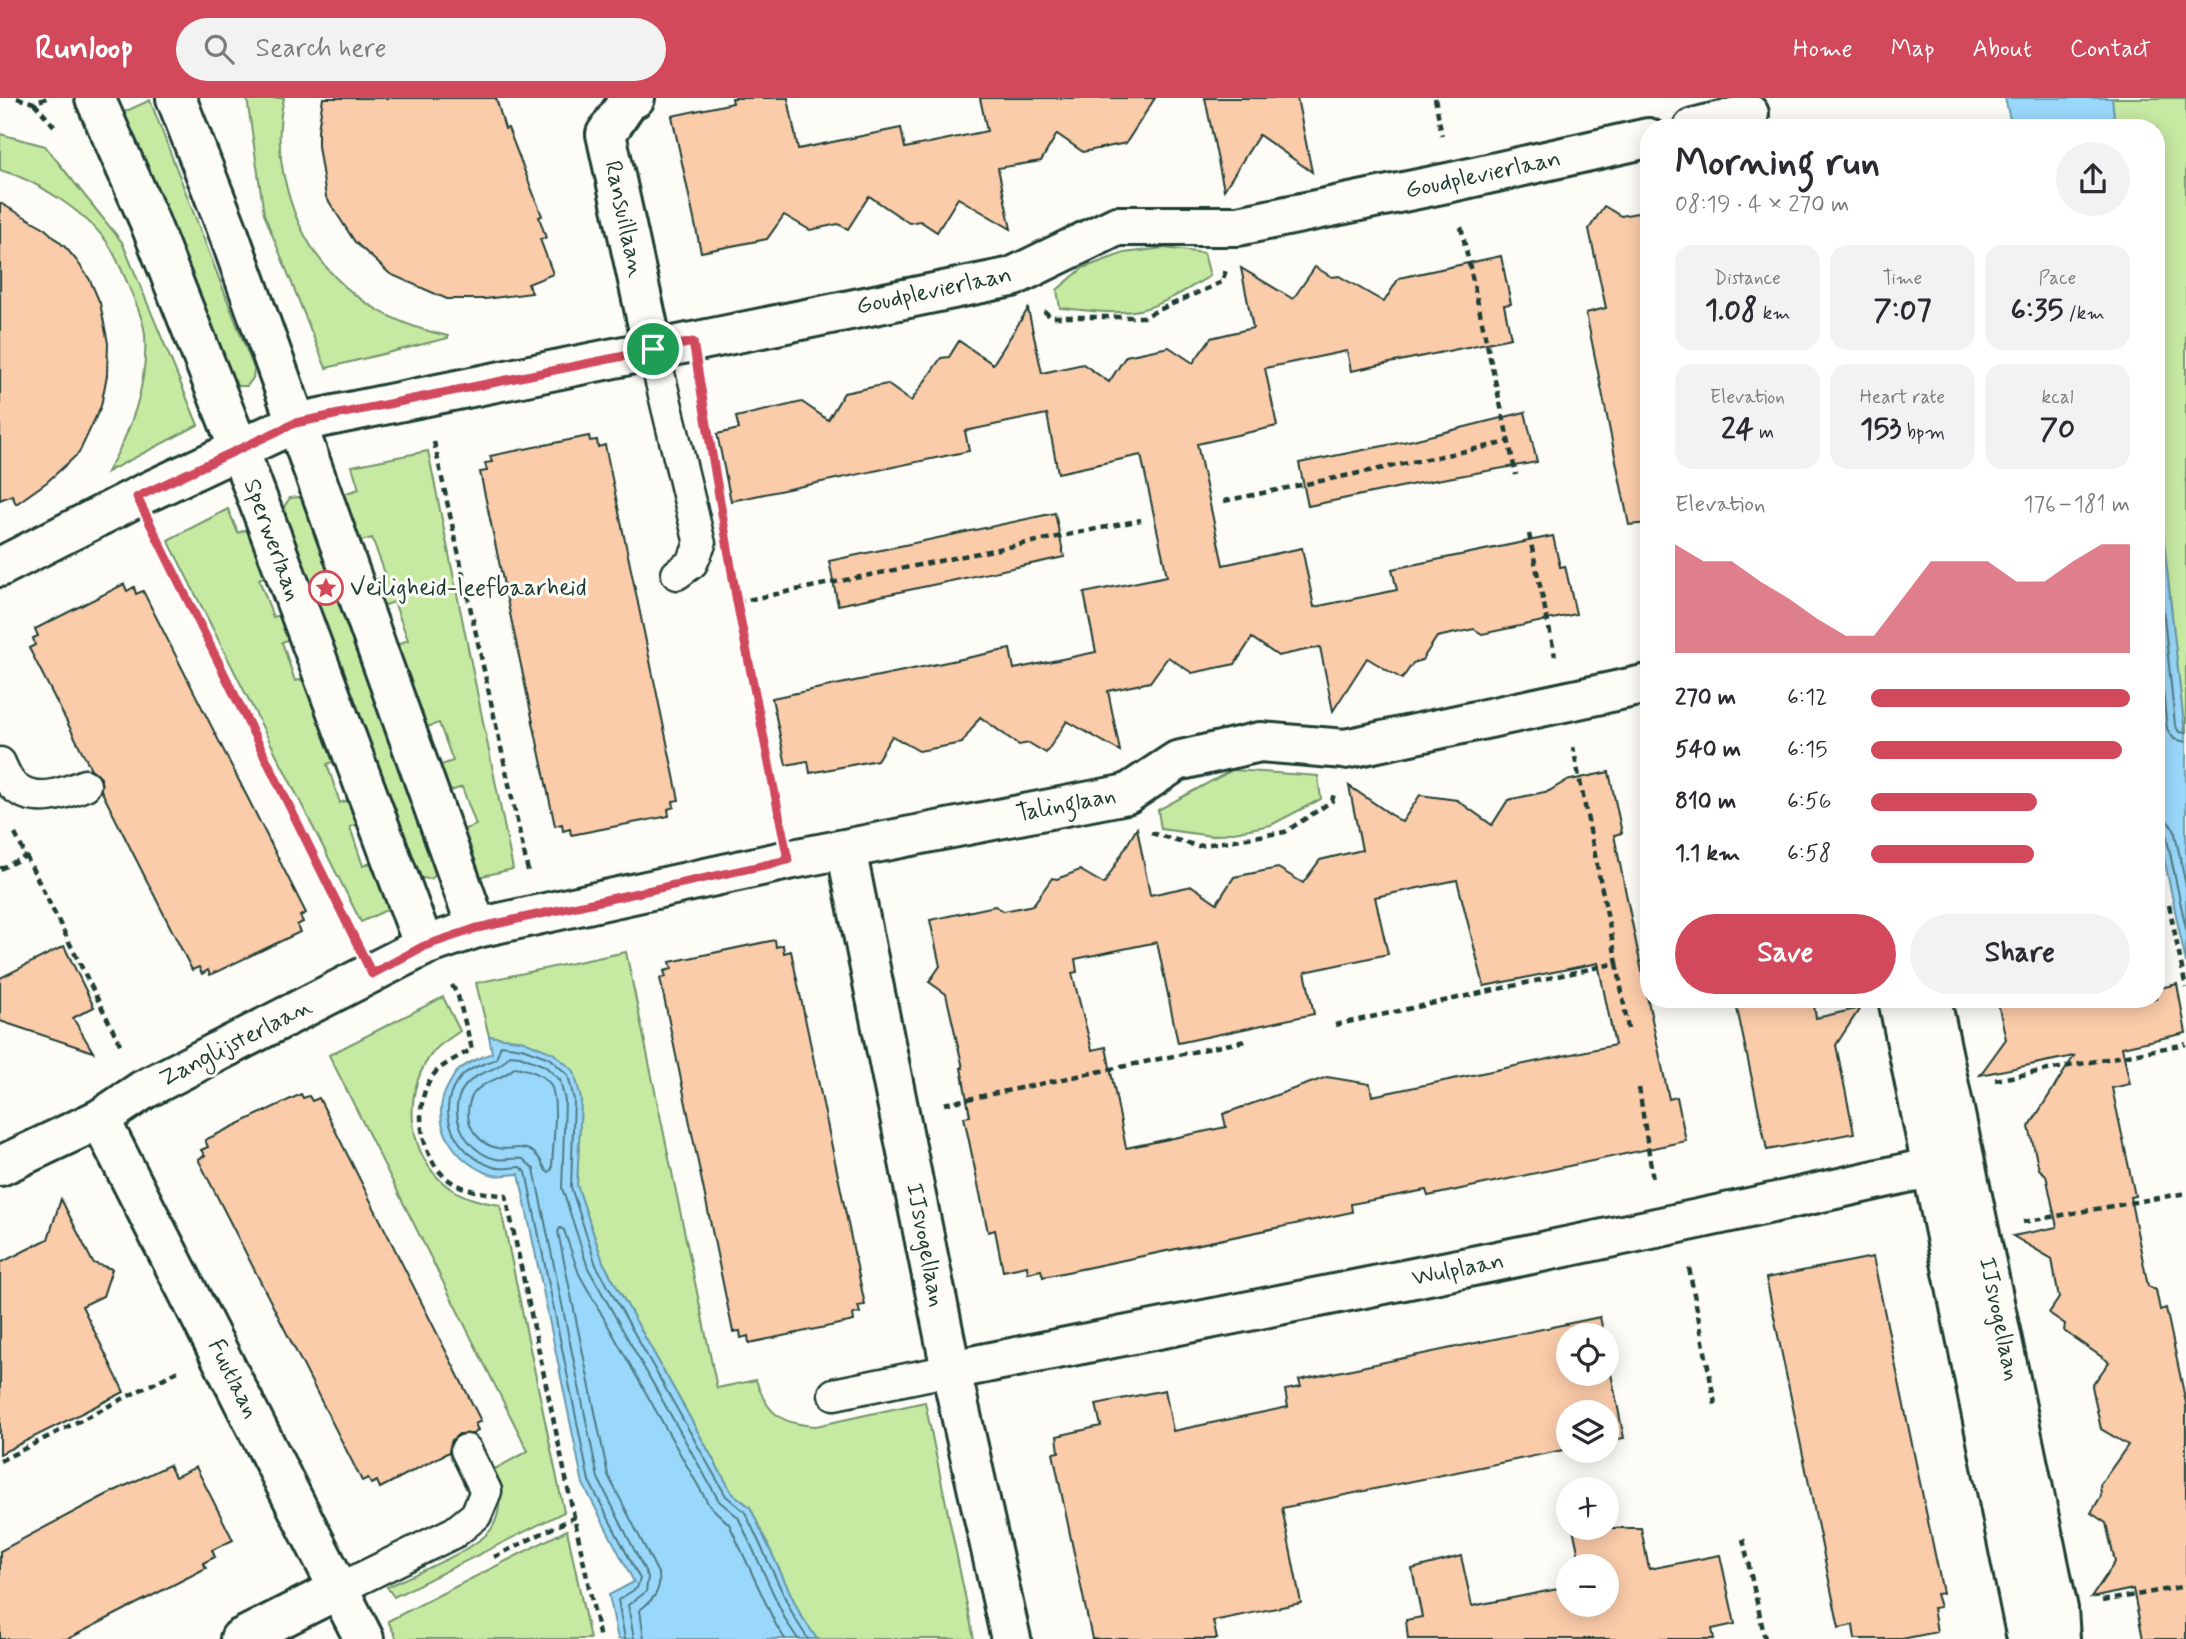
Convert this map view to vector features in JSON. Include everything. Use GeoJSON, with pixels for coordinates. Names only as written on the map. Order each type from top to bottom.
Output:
{"type":"FeatureCollection","features":[{"type":"Feature","properties":{"kind":"street","name":"Sperwerlaan"},"geometry":{"type":"LineString","coordinates":[[95,98],[148,218],[239,449],[424,946]]}},
{"type":"Feature","properties":{"kind":"street"},"geometry":{"type":"LineString","coordinates":[[176,98],[226,226],[477,928]]}},
{"type":"Feature","properties":{"kind":"street","name":"Ransuillaan"},"geometry":{"type":"LineString","coordinates":[[635,98],[629,100],[606,134],[653,349]]}},
{"type":"Feature","properties":{"kind":"street"},"geometry":{"type":"LineString","coordinates":[[1704,119],[1749,113]]}},
{"type":"Feature","properties":{"kind":"street","name":"Goudplevierlaan"},"geometry":{"type":"LineString","coordinates":[[0,567],[137,497],[295,423],[1012,277],[1117,226],[1238,226],[1452,183],[1640,140]]}},
{"type":"Feature","properties":{"kind":"street","name":"Talinglaan"},"geometry":{"type":"LineString","coordinates":[[477,928],[788,860],[1127,794],[1177,761],[1260,742],[1345,749],[1640,686]]}},
{"type":"Feature","properties":{"kind":"street","name":"IJsvogellaan"},"geometry":{"type":"LineString","coordinates":[[846,849],[951,1370],[1011,1639]]}},
{"type":"Feature","properties":{"kind":"street","name":"Zanglijsterlaan"},"geometry":{"type":"LineString","coordinates":[[0,1166],[100,1119],[143,1090],[424,946],[477,928]]}},
{"type":"Feature","properties":{"kind":"street","name":"IJsvogellaan"},"geometry":{"type":"LineString","coordinates":[[1901,1008],[1948,1163],[2027,1639]]}},
{"type":"Feature","properties":{"kind":"street","name":"IJsvogellaan"},"geometry":{"type":"LineString","coordinates":[[1933,1008],[1949,1089],[1948,1163],[1980,1230],[2058,1609],[2060,1639]]}},
{"type":"Feature","properties":{"kind":"street","name":"Fuutlaan"},"geometry":{"type":"LineString","coordinates":[[100,1119],[364,1639]]}},
{"type":"Feature","properties":{"kind":"street","name":"Wulplaan"},"geometry":{"type":"LineString","coordinates":[[951,1370],[1661,1228],[1948,1163]]}},
{"type":"Feature","properties":{"kind":"street"},"geometry":{"type":"LineString","coordinates":[[240,1639],[340,1589]]}},
{"type":"Feature","properties":{"kind":"lane"},"geometry":{"type":"LineString","coordinates":[[653,349],[700,544],[692,563],[677,574]]}},
{"type":"Feature","properties":{"kind":"lane"},"geometry":{"type":"LineString","coordinates":[[0,762],[14,787],[34,796],[59,796],[85,785]]}},
{"type":"Feature","properties":{"kind":"lane"},"geometry":{"type":"LineString","coordinates":[[834,1394],[951,1370]]}},
{"type":"Feature","properties":{"kind":"lane"},"geometry":{"type":"LineString","coordinates":[[340,1589],[455,1532],[475,1515],[486,1492],[466,1450]]}},
{"type":"Feature","properties":{"kind":"path"},"geometry":{"type":"LineString","coordinates":[[17,98],[34,103],[47,98]]}},
{"type":"Feature","properties":{"kind":"path"},"geometry":{"type":"LineString","coordinates":[[1435,98],[1516,475]]}},
{"type":"Feature","properties":{"kind":"path"},"geometry":{"type":"LineString","coordinates":[[1012,277],[1051,317],[1143,317],[1223,282],[1238,226]]}},
{"type":"Feature","properties":{"kind":"path"},"geometry":{"type":"LineString","coordinates":[[1224,501],[1509,442]]}},
{"type":"Feature","properties":{"kind":"path"},"geometry":{"type":"LineString","coordinates":[[137,497],[372,974]]}},
{"type":"Feature","properties":{"kind":"path"},"geometry":{"type":"LineString","coordinates":[[737,602],[1141,520]]}},
{"type":"Feature","properties":{"kind":"path"},"geometry":{"type":"LineString","coordinates":[[1529,534],[1618,963],[1628,1029]]}},
{"type":"Feature","properties":{"kind":"path"},"geometry":{"type":"LineString","coordinates":[[732,575],[788,860]]}},
{"type":"Feature","properties":{"kind":"path"},"geometry":{"type":"LineString","coordinates":[[1127,794],[1152,834],[1198,846],[1285,832],[1332,801],[1345,749]]}},
{"type":"Feature","properties":{"kind":"path"},"geometry":{"type":"LineString","coordinates":[[10,824],[143,1090]]}},
{"type":"Feature","properties":{"kind":"path"},"geometry":{"type":"LineString","coordinates":[[0,869],[26,856]]}},
{"type":"Feature","properties":{"kind":"path"},"geometry":{"type":"LineString","coordinates":[[2169,905],[2186,988]]}},
{"type":"Feature","properties":{"kind":"path"},"geometry":{"type":"LineString","coordinates":[[1335,1025],[1618,963]]}},
{"type":"Feature","properties":{"kind":"path"},"geometry":{"type":"LineString","coordinates":[[449,981],[458,996],[472,1049],[438,1070],[426,1087],[421,1111],[423,1135],[431,1160],[445,1177],[466,1189],[506,1196],[600,1639]]}},
{"type":"Feature","properties":{"kind":"path"},"geometry":{"type":"LineString","coordinates":[[899,1114],[1245,1041]]}},
{"type":"Feature","properties":{"kind":"path"},"geometry":{"type":"LineString","coordinates":[[1949,1089],[2186,1044]]}},
{"type":"Feature","properties":{"kind":"path"},"geometry":{"type":"LineString","coordinates":[[1639,1088],[1661,1228],[1670,1267],[1688,1264],[1716,1409]]}},
{"type":"Feature","properties":{"kind":"path"},"geometry":{"type":"LineString","coordinates":[[1980,1230],[2186,1193]]}},
{"type":"Feature","properties":{"kind":"path"},"geometry":{"type":"LineString","coordinates":[[0,1461],[219,1350]]}},
{"type":"Feature","properties":{"kind":"path"},"geometry":{"type":"LineString","coordinates":[[1744,1539],[1765,1639]]}},
{"type":"Feature","properties":{"kind":"green space"},"geometry":{"type":"Polygon","coordinates":[[[247,98],[284,98],[280,144],[287,189],[310,244],[326,267],[367,303],[392,317],[448,338],[326,368],[264,214],[247,98]]]}},
{"type":"Feature","properties":{"kind":"green space"},"geometry":{"type":"Polygon","coordinates":[[[2112,98],[2186,98],[2186,744],[2165,552],[2165,119],[2114,119],[2112,98]]]}},
{"type":"Feature","properties":{"kind":"green space"},"geometry":{"type":"Polygon","coordinates":[[[150,100],[254,369],[253,378],[247,386],[235,386],[122,113],[150,100]]]}},
{"type":"Feature","properties":{"kind":"green space"},"geometry":{"type":"Polygon","coordinates":[[[0,134],[45,146],[122,242],[198,425],[107,472],[131,423],[141,389],[145,353],[142,319],[118,263],[100,233],[60,199],[30,181],[0,170],[0,134]]]}},
{"type":"Feature","properties":{"kind":"green space"},"geometry":{"type":"Polygon","coordinates":[[[1164,248],[1204,253],[1210,276],[1166,300],[1139,310],[1110,312],[1060,308],[1057,290],[1083,268],[1124,253],[1164,248]]]}},
{"type":"Feature","properties":{"kind":"green space"},"geometry":{"type":"Polygon","coordinates":[[[428,451],[513,869],[478,877],[462,830],[476,825],[462,787],[448,792],[438,766],[453,761],[439,723],[424,728],[394,646],[408,640],[394,602],[380,607],[371,582],[386,576],[372,538],[357,542],[340,495],[359,489],[352,466],[428,451]]]}},
{"type":"Feature","properties":{"kind":"green space"},"geometry":{"type":"Polygon","coordinates":[[[290,498],[308,500],[439,872],[431,879],[420,878],[413,871],[281,511],[290,498]]]}},
{"type":"Feature","properties":{"kind":"green space"},"geometry":{"type":"Polygon","coordinates":[[[228,509],[238,533],[255,526],[273,573],[259,579],[273,617],[287,613],[295,637],[282,642],[295,681],[309,678],[340,759],[327,764],[340,803],[353,798],[363,822],[350,827],[363,866],[376,861],[393,907],[361,922],[168,540],[228,509]]]}},
{"type":"Feature","properties":{"kind":"green space"},"geometry":{"type":"Polygon","coordinates":[[[1232,770],[1318,776],[1321,799],[1271,825],[1212,836],[1161,829],[1158,810],[1232,770]]]}},
{"type":"Feature","properties":{"kind":"green space"},"geometry":{"type":"Polygon","coordinates":[[[626,952],[717,1388],[756,1380],[765,1401],[777,1415],[793,1423],[816,1426],[925,1402],[974,1639],[817,1639],[800,1614],[750,1507],[732,1493],[603,1262],[577,1185],[581,1099],[524,1041],[489,1036],[476,983],[626,952]]]}},
{"type":"Feature","properties":{"kind":"green space"},"geometry":{"type":"Polygon","coordinates":[[[443,997],[460,1031],[434,1051],[417,1082],[413,1099],[415,1134],[429,1167],[446,1186],[468,1197],[500,1205],[564,1512],[394,1597],[387,1587],[460,1552],[485,1536],[495,1521],[500,1499],[493,1470],[528,1451],[329,1055],[443,997]]]}},
{"type":"Feature","properties":{"kind":"green space"},"geometry":{"type":"Polygon","coordinates":[[[567,1530],[590,1639],[397,1639],[388,1621],[567,1530]]]}},
{"type":"Feature","properties":{"kind":"water"},"geometry":{"type":"Polygon","coordinates":[[[2005,98],[2112,98],[2114,119],[2010,119],[2005,98]]]}},
{"type":"Feature","properties":{"kind":"water"},"geometry":{"type":"Polygon","coordinates":[[[2165,552],[2186,744],[2186,963],[2165,863],[2165,552]]]}},
{"type":"Feature","properties":{"kind":"water"},"geometry":{"type":"Polygon","coordinates":[[[489,1036],[524,1041],[553,1053],[574,1071],[581,1099],[577,1185],[603,1262],[732,1493],[750,1507],[800,1614],[817,1639],[618,1639],[609,1595],[634,1582],[583,1484],[519,1174],[496,1176],[468,1162],[449,1141],[441,1115],[442,1102],[455,1074],[475,1060],[492,1053],[489,1036]]]}},
{"type":"Feature","properties":{"kind":"building"},"geometry":{"type":"Polygon","coordinates":[[[323,98],[496,98],[505,129],[508,128],[542,216],[539,217],[546,238],[540,239],[553,274],[528,284],[532,293],[485,299],[447,299],[390,274],[355,242],[326,197],[318,146],[323,98]]]}},
{"type":"Feature","properties":{"kind":"building"},"geometry":{"type":"Polygon","coordinates":[[[732,98],[788,98],[798,149],[901,128],[905,148],[987,131],[980,98],[1155,98],[1126,143],[1083,152],[1057,134],[1041,161],[998,168],[1011,229],[958,198],[937,232],[920,221],[909,223],[869,196],[848,229],[838,224],[810,230],[784,215],[767,239],[701,252],[672,116],[733,103],[732,98]]]}},
{"type":"Feature","properties":{"kind":"building"},"geometry":{"type":"Polygon","coordinates":[[[1205,98],[1297,98],[1312,172],[1259,135],[1224,190],[1205,98]]]}},
{"type":"Feature","properties":{"kind":"building"},"geometry":{"type":"Polygon","coordinates":[[[0,203],[43,227],[77,261],[90,280],[100,303],[108,343],[107,375],[101,406],[79,453],[47,482],[16,504],[12,495],[0,500],[0,203]]]}},
{"type":"Feature","properties":{"kind":"building"},"geometry":{"type":"Polygon","coordinates":[[[1604,206],[1621,216],[1640,212],[1640,524],[1629,525],[1586,313],[1606,308],[1589,229],[1604,206]]]}},
{"type":"Feature","properties":{"kind":"building"},"geometry":{"type":"Polygon","coordinates":[[[1501,256],[1511,304],[1504,305],[1511,338],[1351,371],[1347,351],[1265,368],[1277,426],[1197,444],[1223,565],[1302,548],[1314,607],[1397,590],[1392,569],[1553,536],[1560,567],[1565,566],[1576,614],[1482,634],[1474,629],[1437,637],[1422,660],[1413,663],[1402,679],[1367,658],[1333,711],[1320,647],[1278,656],[1252,638],[1235,664],[1192,673],[1168,657],[1150,682],[1108,691],[1120,751],[1067,721],[1046,753],[1029,743],[1019,745],[980,717],[962,743],[919,751],[892,736],[877,760],[810,773],[808,761],[786,765],[772,698],[1010,649],[1014,669],[1096,652],[1084,593],[1167,576],[1141,455],[1058,473],[1047,414],[965,431],[969,451],[731,501],[717,434],[739,429],[736,417],[802,402],[828,420],[844,393],[887,384],[911,401],[941,358],[949,357],[959,341],[993,364],[1028,309],[1042,373],[1083,364],[1109,382],[1126,356],[1169,347],[1193,363],[1211,338],[1253,328],[1241,268],[1293,299],[1315,267],[1332,277],[1339,276],[1384,302],[1399,278],[1501,256]]]}},
{"type":"Feature","properties":{"kind":"building"},"geometry":{"type":"Polygon","coordinates":[[[1525,412],[1537,462],[1308,506],[1299,463],[1413,440],[1525,412]]]}},
{"type":"Feature","properties":{"kind":"building"},"geometry":{"type":"Polygon","coordinates":[[[589,436],[590,441],[597,440],[598,447],[605,445],[679,800],[673,801],[674,807],[668,809],[669,816],[571,835],[570,829],[563,831],[562,824],[555,826],[480,472],[487,471],[485,463],[492,462],[490,456],[589,436]]]}},
{"type":"Feature","properties":{"kind":"building"},"geometry":{"type":"Polygon","coordinates":[[[1055,513],[1064,557],[838,605],[829,561],[1055,513]]]}},
{"type":"Feature","properties":{"kind":"building"},"geometry":{"type":"Polygon","coordinates":[[[124,584],[127,591],[134,587],[136,594],[143,591],[306,913],[300,916],[303,922],[297,925],[300,932],[210,975],[208,970],[202,974],[199,967],[192,970],[101,790],[101,778],[91,769],[29,648],[35,645],[33,638],[38,636],[35,629],[124,584]]]}},
{"type":"Feature","properties":{"kind":"building"},"geometry":{"type":"Polygon","coordinates":[[[1609,772],[1622,833],[1614,835],[1640,962],[1640,1008],[1650,1008],[1669,1099],[1677,1097],[1686,1141],[1428,1196],[1426,1190],[1351,1204],[1352,1212],[1043,1277],[1041,1270],[1028,1273],[1027,1266],[1003,1271],[995,1230],[988,1232],[964,1117],[970,1116],[963,1068],[946,994],[929,982],[940,966],[930,920],[995,906],[1004,911],[1033,905],[1052,878],[1057,879],[1080,870],[1104,884],[1137,828],[1150,895],[1192,886],[1217,903],[1234,877],[1278,868],[1303,883],[1320,860],[1362,850],[1349,786],[1402,822],[1420,795],[1457,800],[1492,825],[1508,800],[1549,791],[1566,781],[1609,772]],[[1457,880],[1375,897],[1388,954],[1305,972],[1314,1014],[1178,1043],[1157,942],[1075,959],[1077,972],[1072,973],[1092,1050],[1106,1047],[1126,1148],[1226,1127],[1223,1114],[1327,1077],[1370,1084],[1372,1096],[1615,1045],[1598,963],[1484,986],[1457,880]]]}},
{"type":"Feature","properties":{"kind":"building"},"geometry":{"type":"Polygon","coordinates":[[[775,940],[776,947],[783,945],[784,953],[791,951],[865,1305],[858,1306],[860,1313],[853,1314],[854,1321],[749,1343],[748,1336],[741,1338],[740,1331],[733,1332],[660,978],[666,977],[664,971],[672,969],[670,962],[775,940]]]}},
{"type":"Feature","properties":{"kind":"building"},"geometry":{"type":"Polygon","coordinates":[[[64,946],[94,1007],[73,1018],[93,1052],[0,1021],[0,978],[64,946]]]}},
{"type":"Feature","properties":{"kind":"building"},"geometry":{"type":"Polygon","coordinates":[[[2177,984],[2186,1033],[2122,1047],[2130,1084],[2112,1088],[2135,1196],[2130,1197],[2148,1286],[2156,1290],[2160,1310],[2166,1308],[2186,1403],[2186,1639],[2143,1639],[2133,1589],[2091,1598],[2115,1562],[2106,1523],[2091,1513],[2101,1496],[2100,1485],[2128,1445],[2101,1429],[2092,1386],[2109,1362],[2064,1331],[2065,1324],[2049,1313],[2059,1298],[2052,1259],[2013,1236],[2057,1227],[2046,1175],[2039,1169],[2029,1127],[2074,1056],[1980,1075],[2006,1039],[1999,1008],[2165,1008],[2165,987],[2177,984]]]}},
{"type":"Feature","properties":{"kind":"building"},"geometry":{"type":"Polygon","coordinates":[[[1737,1008],[1814,1008],[1816,1018],[1860,1008],[1836,1045],[1854,1133],[1767,1150],[1737,1008]]]}},
{"type":"Feature","properties":{"kind":"building"},"geometry":{"type":"Polygon","coordinates":[[[301,1094],[303,1098],[309,1096],[312,1101],[319,1098],[481,1421],[475,1424],[478,1430],[473,1434],[459,1434],[452,1440],[449,1452],[380,1488],[377,1481],[371,1484],[368,1478],[362,1481],[198,1159],[205,1156],[201,1150],[208,1147],[205,1140],[301,1094]]]}},
{"type":"Feature","properties":{"kind":"building"},"geometry":{"type":"Polygon","coordinates":[[[61,1199],[93,1263],[112,1269],[103,1296],[82,1306],[124,1392],[0,1454],[0,1263],[48,1239],[61,1199]]]}},
{"type":"Feature","properties":{"kind":"building"},"geometry":{"type":"Polygon","coordinates":[[[1873,1257],[1943,1593],[1936,1594],[1940,1607],[1933,1608],[1937,1632],[1902,1639],[1855,1639],[1853,1625],[1839,1628],[1766,1278],[1873,1257]]]}},
{"type":"Feature","properties":{"kind":"building"},"geometry":{"type":"Polygon","coordinates":[[[1600,1317],[1601,1323],[1571,1323],[1600,1317]]]}},
{"type":"Feature","properties":{"kind":"building"},"geometry":{"type":"Polygon","coordinates":[[[1556,1326],[1556,1386],[1613,1386],[1616,1400],[1556,1400],[1556,1451],[1282,1508],[1301,1603],[1213,1621],[1217,1639],[1092,1639],[1053,1453],[1059,1452],[1057,1436],[1101,1426],[1096,1404],[1165,1390],[1173,1431],[1288,1407],[1285,1390],[1301,1387],[1299,1380],[1556,1326]]]}},
{"type":"Feature","properties":{"kind":"building"},"geometry":{"type":"Polygon","coordinates":[[[1619,1413],[1624,1438],[1619,1439],[1619,1413]]]}},
{"type":"Feature","properties":{"kind":"building"},"geometry":{"type":"Polygon","coordinates":[[[169,1465],[175,1477],[196,1467],[233,1540],[212,1550],[215,1557],[203,1563],[206,1568],[68,1639],[0,1639],[0,1551],[169,1465]]]}},
{"type":"Feature","properties":{"kind":"building"},"geometry":{"type":"Polygon","coordinates":[[[1619,1528],[1641,1528],[1649,1569],[1720,1555],[1735,1624],[1712,1629],[1714,1639],[1408,1639],[1406,1620],[1422,1617],[1412,1569],[1461,1556],[1472,1606],[1556,1589],[1556,1617],[1619,1617],[1619,1554],[1578,1554],[1576,1540],[1619,1540],[1619,1528]]]}},
{"type":"Feature","properties":{"kind":"place","name":"Veiligheid-leefbaarheid"},"geometry":{"type":"Point","coordinates":[326,588]}},
{"type":"Feature","properties":{"kind":"route"},"geometry":{"type":"LineString","coordinates":[[693,342],[737,602],[788,860],[477,928],[424,946],[372,974],[137,497],[295,423],[653,349],[693,342]]}}]}
